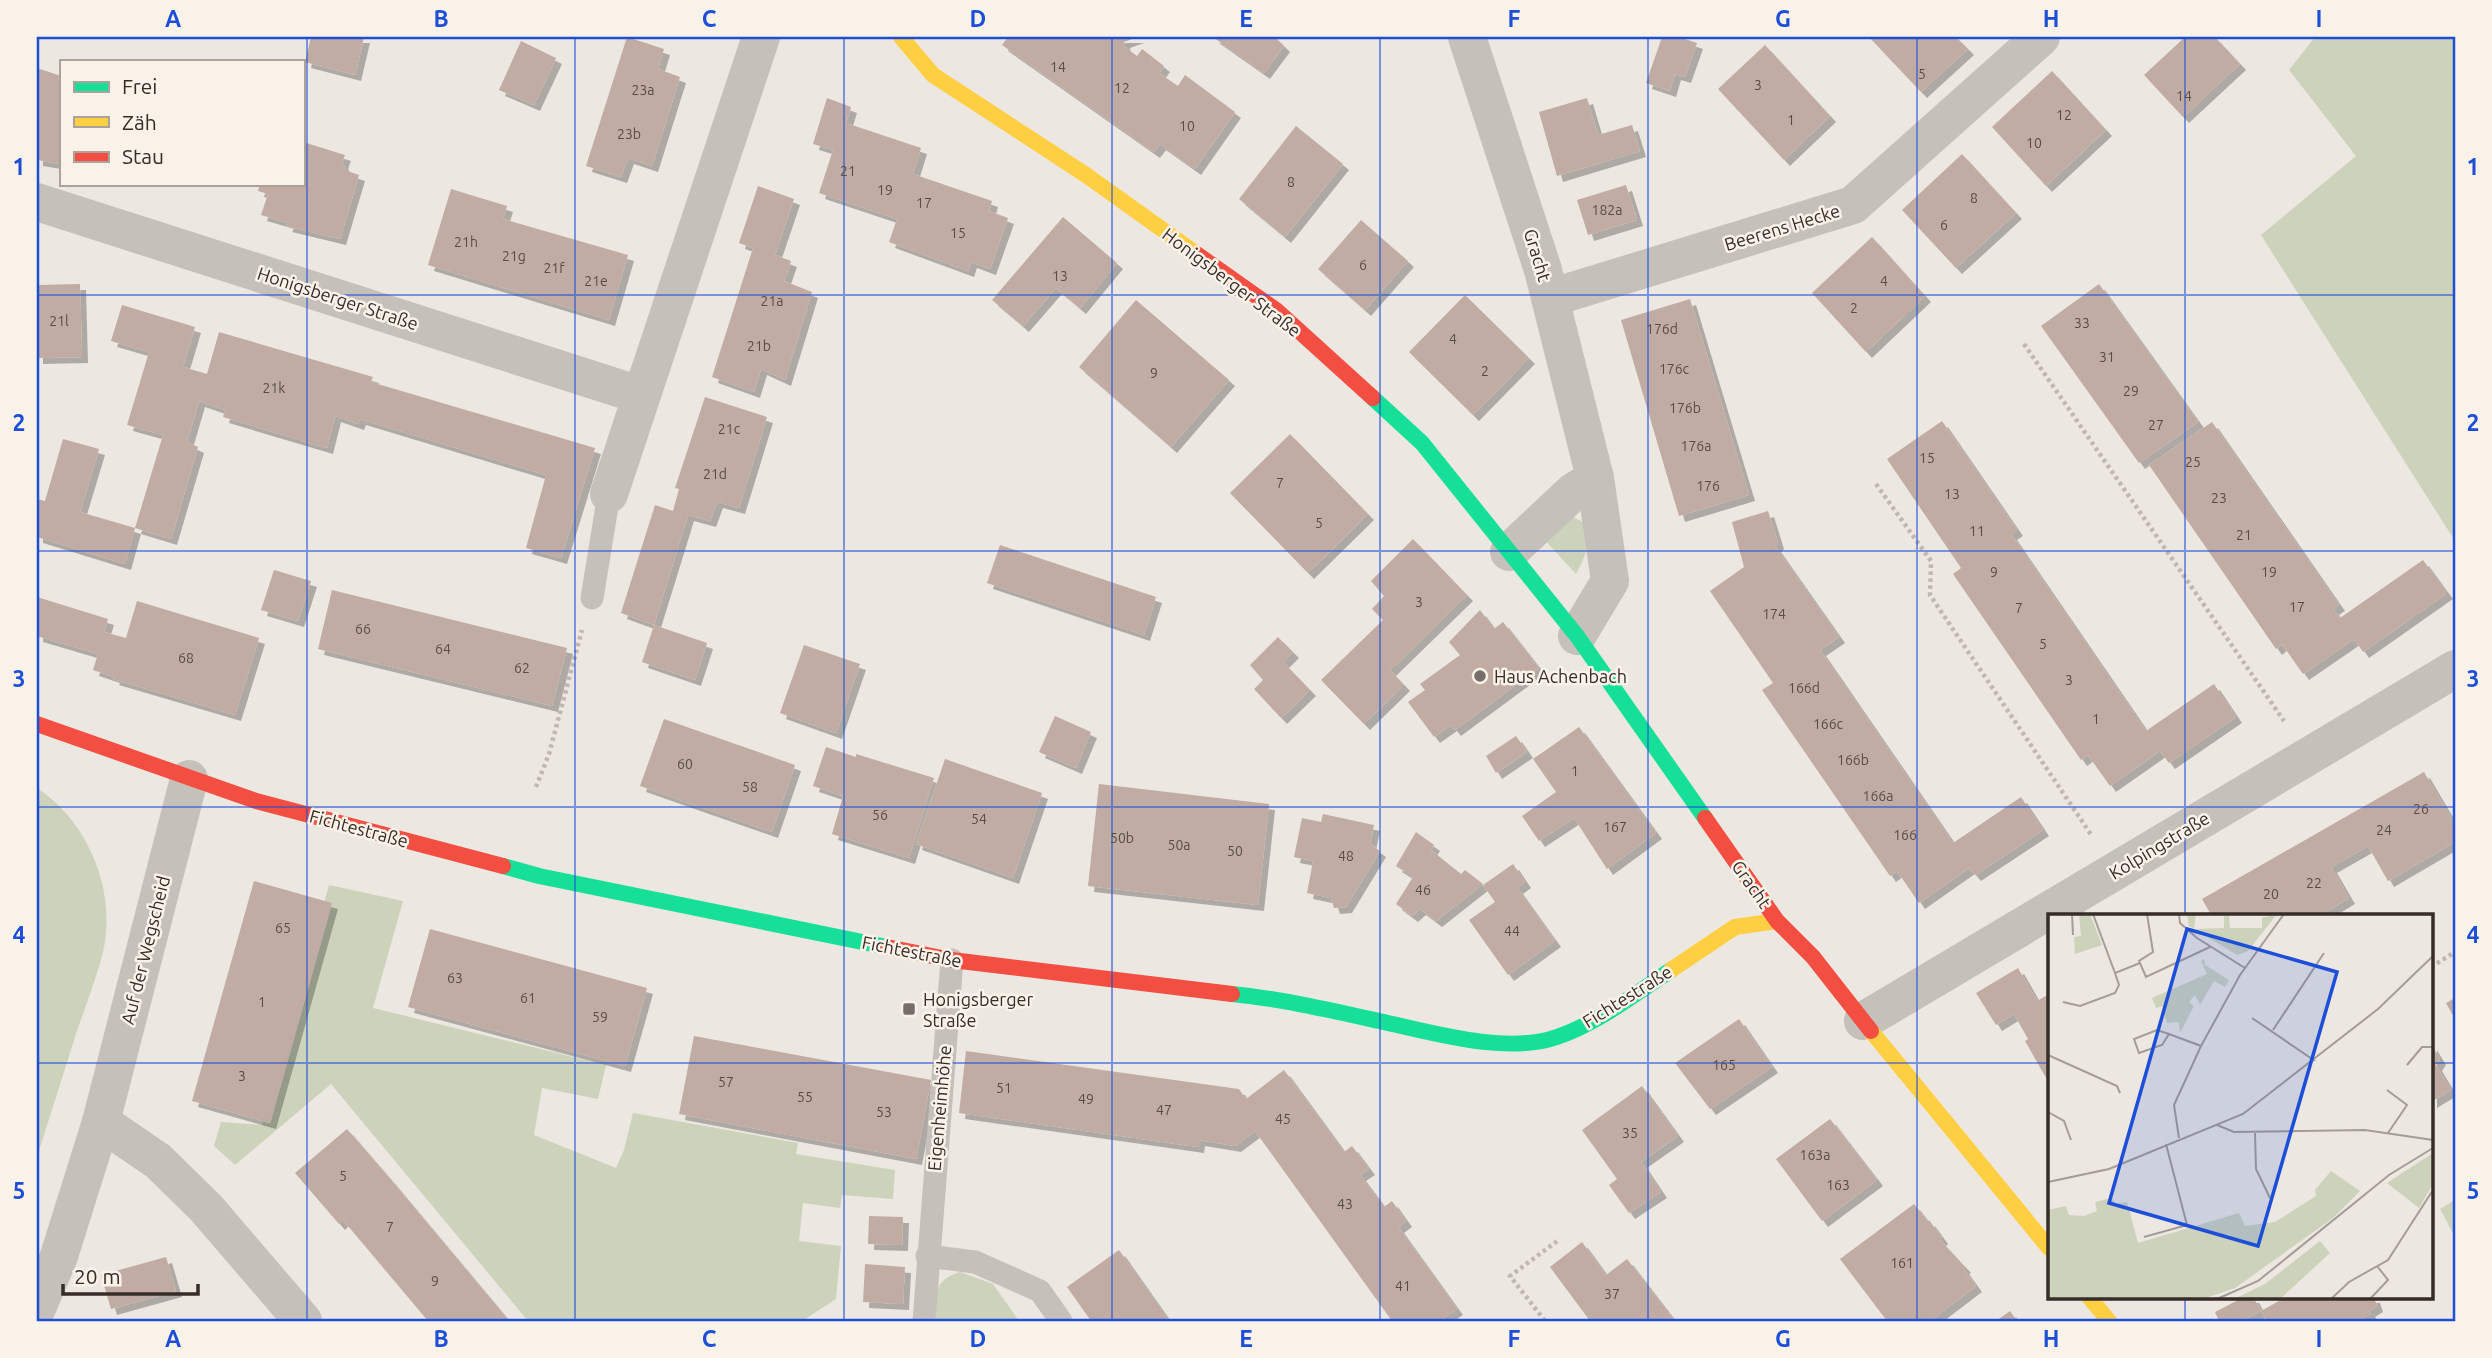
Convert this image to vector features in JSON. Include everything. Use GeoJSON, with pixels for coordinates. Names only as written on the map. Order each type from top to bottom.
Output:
{"type":"FeatureCollection","features":[{"type":"Feature","properties":{"kind":"street"},"geometry":{"type":"LineString","coordinates":[[609,494],[761,37]]}},
{"type":"Feature","properties":{"kind":"street","name":"Honigsberger Straße"},"geometry":{"type":"LineString","coordinates":[[901,37],[933,75],[1086,175],[1276,310],[1422,443],[1577,636]]}},
{"type":"Feature","properties":{"kind":"street","name":"Gracht"},"geometry":{"type":"LineString","coordinates":[[1467,37],[1550,298],[1595,478],[1610,581],[1577,636],[1777,921],[1813,957],[2048,1247]]}},
{"type":"Feature","properties":{"kind":"street","name":"Beerens Hecke"},"geometry":{"type":"LineString","coordinates":[[1550,298],[1853,205],[2041,37]]}},
{"type":"Feature","properties":{"kind":"street","name":"Honigsberger Straße"},"geometry":{"type":"LineString","coordinates":[[37,202],[640,395]]}},
{"type":"Feature","properties":{"kind":"street"},"geometry":{"type":"LineString","coordinates":[[1509,552],[1573,492],[1595,478]]}},
{"type":"Feature","properties":{"kind":"street","name":"Kolpingstraße"},"geometry":{"type":"LineString","coordinates":[[1863,1021],[2455,669]]}},
{"type":"Feature","properties":{"kind":"street","name":"Fichtestraße"},"geometry":{"type":"LineString","coordinates":[[37,724],[270,805],[539,876],[952,960],[1278,999],[1461,1039],[1511,1044],[1555,1038],[1585,1025],[1735,927],[1777,921]]}},
{"type":"Feature","properties":{"kind":"street","name":"Auf der Wegscheid"},"geometry":{"type":"LineString","coordinates":[[37,1308],[59,1256],[102,1122],[189,779]]}},
{"type":"Feature","properties":{"kind":"street"},"geometry":{"type":"LineString","coordinates":[[102,1122],[158,1161],[206,1208],[303,1321]]}},
{"type":"Feature","properties":{"kind":"street"},"geometry":{"type":"LineString","coordinates":[[2090,1298],[2109,1321]]}},
{"type":"Feature","properties":{"kind":"lane"},"geometry":{"type":"LineString","coordinates":[[592,598],[609,494]]}},
{"type":"Feature","properties":{"kind":"lane","name":"Eigenheimhöhe"},"geometry":{"type":"LineString","coordinates":[[923,1321],[952,960]]}},
{"type":"Feature","properties":{"kind":"lane"},"geometry":{"type":"LineString","coordinates":[[927,1256],[975,1262],[1040,1291],[1061,1321]]}},
{"type":"Feature","properties":{"kind":"path"},"geometry":{"type":"LineString","coordinates":[[2024,344],[2308,756]]}},
{"type":"Feature","properties":{"kind":"path"},"geometry":{"type":"LineString","coordinates":[[1876,484],[1931,561],[1930,595],[2115,871]]}},
{"type":"Feature","properties":{"kind":"path"},"geometry":{"type":"LineString","coordinates":[[536,787],[549,754],[592,598]]}},
{"type":"Feature","properties":{"kind":"path"},"geometry":{"type":"LineString","coordinates":[[2432,966],[2455,952]]}},
{"type":"Feature","properties":{"kind":"path"},"geometry":{"type":"LineString","coordinates":[[1545,1321],[1510,1276],[1560,1239]]}},
{"type":"Feature","properties":{"kind":"green space"},"geometry":{"type":"Polygon","coordinates":[[[2315,37],[2455,37],[2455,541],[2261,235],[2356,156],[2289,70],[2315,37]]]}},
{"type":"Feature","properties":{"kind":"green space"},"geometry":{"type":"Polygon","coordinates":[[[1573,517],[1585,523],[1588,537],[1585,555],[1576,574],[1541,536],[1573,517]]]}},
{"type":"Feature","properties":{"kind":"green space"},"geometry":{"type":"Polygon","coordinates":[[[37,788],[55,802],[71,820],[95,860],[106,906],[106,929],[97,973],[37,1157],[37,788]]]}},
{"type":"Feature","properties":{"kind":"green space"},"geometry":{"type":"Polygon","coordinates":[[[329,885],[403,901],[373,1008],[606,1065],[598,1099],[542,1088],[534,1135],[616,1168],[624,1150],[633,1113],[798,1143],[796,1154],[895,1170],[893,1199],[842,1195],[840,1208],[803,1203],[799,1241],[841,1246],[836,1299],[802,1321],[528,1321],[331,1084],[235,1165],[214,1146],[221,1122],[262,1125],[329,885]]]}},
{"type":"Feature","properties":{"kind":"green space"},"geometry":{"type":"Polygon","coordinates":[[[2455,1200],[2455,1237],[2440,1209],[2455,1200]]]}},
{"type":"Feature","properties":{"kind":"green space"},"geometry":{"type":"Polygon","coordinates":[[[960,1272],[993,1284],[1019,1321],[936,1321],[937,1290],[944,1280],[960,1272]]]}},
{"type":"Feature","properties":{"kind":"building"},"geometry":{"type":"Polygon","coordinates":[[[311,37],[364,37],[355,75],[305,62],[311,37]]]}},
{"type":"Feature","properties":{"kind":"building"},"geometry":{"type":"Polygon","coordinates":[[[627,37],[664,49],[658,69],[680,77],[652,166],[628,158],[621,177],[586,166],[627,37]]]}},
{"type":"Feature","properties":{"kind":"building"},"geometry":{"type":"Polygon","coordinates":[[[1008,37],[1138,37],[1124,42],[1125,47],[1137,56],[1142,49],[1164,66],[1159,73],[1178,86],[1185,75],[1235,112],[1195,169],[1160,144],[1154,152],[1002,45],[1008,37]]]}},
{"type":"Feature","properties":{"kind":"building"},"geometry":{"type":"Polygon","coordinates":[[[1213,37],[1275,37],[1284,46],[1264,73],[1213,37]]]}},
{"type":"Feature","properties":{"kind":"building"},"geometry":{"type":"Polygon","coordinates":[[[1662,37],[1679,37],[1697,43],[1685,77],[1675,74],[1670,91],[1646,83],[1662,37]]]}},
{"type":"Feature","properties":{"kind":"building"},"geometry":{"type":"Polygon","coordinates":[[[1869,37],[1956,37],[1968,49],[1921,92],[1869,37]]]}},
{"type":"Feature","properties":{"kind":"building"},"geometry":{"type":"Polygon","coordinates":[[[2185,37],[2215,37],[2240,64],[2183,117],[2144,75],[2185,37]]]}},
{"type":"Feature","properties":{"kind":"building"},"geometry":{"type":"Polygon","coordinates":[[[521,41],[556,58],[534,105],[499,90],[521,41]]]}},
{"type":"Feature","properties":{"kind":"building"},"geometry":{"type":"Polygon","coordinates":[[[1765,45],[1830,116],[1784,160],[1718,89],[1765,45]]]}},
{"type":"Feature","properties":{"kind":"building"},"geometry":{"type":"Polygon","coordinates":[[[37,68],[60,76],[60,164],[37,160],[37,68]]]}},
{"type":"Feature","properties":{"kind":"building"},"geometry":{"type":"Polygon","coordinates":[[[2052,71],[2106,130],[2046,186],[1992,127],[2052,71]]]}},
{"type":"Feature","properties":{"kind":"building"},"geometry":{"type":"Polygon","coordinates":[[[827,98],[851,107],[846,123],[921,148],[913,174],[992,201],[989,211],[1008,218],[990,269],[971,262],[968,271],[889,242],[897,219],[819,193],[833,150],[813,144],[827,98]]]}},
{"type":"Feature","properties":{"kind":"building"},"geometry":{"type":"Polygon","coordinates":[[[1587,98],[1598,135],[1632,125],[1640,151],[1557,176],[1539,112],[1587,98]]]}},
{"type":"Feature","properties":{"kind":"building"},"geometry":{"type":"Polygon","coordinates":[[[1296,126],[1343,164],[1285,237],[1239,199],[1296,126]]]}},
{"type":"Feature","properties":{"kind":"building"},"geometry":{"type":"Polygon","coordinates":[[[304,142],[345,155],[342,163],[347,171],[359,175],[340,239],[286,226],[288,223],[261,215],[268,194],[258,191],[259,186],[304,186],[304,142]]]}},
{"type":"Feature","properties":{"kind":"building"},"geometry":{"type":"Polygon","coordinates":[[[1962,154],[2016,213],[1956,268],[1902,210],[1962,154]]]}},
{"type":"Feature","properties":{"kind":"building"},"geometry":{"type":"Polygon","coordinates":[[[1626,185],[1637,220],[1588,235],[1577,200],[1626,185]]]}},
{"type":"Feature","properties":{"kind":"building"},"geometry":{"type":"Polygon","coordinates":[[[758,186],[794,199],[775,255],[791,261],[784,281],[812,292],[785,380],[761,369],[754,392],[712,377],[753,248],[739,243],[758,186]]]}},
{"type":"Feature","properties":{"kind":"building"},"geometry":{"type":"Polygon","coordinates":[[[451,189],[507,206],[503,219],[628,255],[609,320],[428,265],[451,189]]]}},
{"type":"Feature","properties":{"kind":"building"},"geometry":{"type":"Polygon","coordinates":[[[1063,217],[1117,263],[1080,308],[1056,288],[1023,326],[992,300],[1063,217]]]}},
{"type":"Feature","properties":{"kind":"building"},"geometry":{"type":"Polygon","coordinates":[[[1361,220],[1408,261],[1365,310],[1318,269],[1361,220]]]}},
{"type":"Feature","properties":{"kind":"building"},"geometry":{"type":"Polygon","coordinates":[[[1872,237],[1925,296],[1866,352],[1812,293],[1872,237]]]}},
{"type":"Feature","properties":{"kind":"building"},"geometry":{"type":"Polygon","coordinates":[[[80,284],[82,357],[37,358],[37,285],[80,284]]]}},
{"type":"Feature","properties":{"kind":"building"},"geometry":{"type":"Polygon","coordinates":[[[2099,284],[2198,422],[2139,463],[2041,326],[2099,284]]]}},
{"type":"Feature","properties":{"kind":"building"},"geometry":{"type":"Polygon","coordinates":[[[1465,295],[1529,358],[1473,415],[1409,352],[1465,295]]]}},
{"type":"Feature","properties":{"kind":"building"},"geometry":{"type":"Polygon","coordinates":[[[1690,299],[1749,495],[1679,516],[1621,320],[1690,299]]]}},
{"type":"Feature","properties":{"kind":"building"},"geometry":{"type":"Polygon","coordinates":[[[1136,300],[1229,380],[1171,447],[1079,367],[1136,300]]]}},
{"type":"Feature","properties":{"kind":"building"},"geometry":{"type":"Polygon","coordinates":[[[122,305],[195,327],[183,367],[207,374],[219,332],[373,377],[371,382],[595,448],[561,558],[526,548],[546,475],[360,419],[358,424],[335,416],[327,448],[223,417],[225,410],[199,401],[187,442],[198,447],[171,539],[135,528],[163,435],[127,425],[149,352],[111,341],[122,305]]]}},
{"type":"Feature","properties":{"kind":"building"},"geometry":{"type":"Polygon","coordinates":[[[705,397],[767,417],[739,508],[717,502],[710,521],[688,515],[654,625],[621,613],[655,505],[673,511],[679,489],[675,488],[705,397]]]}},
{"type":"Feature","properties":{"kind":"building"},"geometry":{"type":"Polygon","coordinates":[[[1942,421],[2017,530],[2011,534],[2146,731],[2214,684],[2236,717],[2169,763],[2160,751],[2110,786],[2088,755],[2081,760],[1953,574],[1961,568],[1887,459],[1942,421]]]}},
{"type":"Feature","properties":{"kind":"building"},"geometry":{"type":"Polygon","coordinates":[[[2212,422],[2339,605],[2333,609],[2340,618],[2423,560],[2447,593],[2363,652],[2354,639],[2303,674],[2282,644],[2276,649],[2149,465],[2212,422]]]}},
{"type":"Feature","properties":{"kind":"building"},"geometry":{"type":"Polygon","coordinates":[[[1290,434],[1368,514],[1308,573],[1230,493],[1290,434]]]}},
{"type":"Feature","properties":{"kind":"building"},"geometry":{"type":"Polygon","coordinates":[[[63,439],[99,449],[80,512],[135,528],[125,564],[37,537],[37,499],[45,501],[63,439]]]}},
{"type":"Feature","properties":{"kind":"building"},"geometry":{"type":"Polygon","coordinates":[[[1768,511],[1778,543],[1775,546],[1839,637],[1820,650],[1953,843],[2021,797],[2043,830],[1975,875],[1969,868],[1919,903],[1897,871],[1890,876],[1762,690],[1773,683],[1710,591],[1744,567],[1732,522],[1768,511]]]}},
{"type":"Feature","properties":{"kind":"building"},"geometry":{"type":"Polygon","coordinates":[[[1413,539],[1467,595],[1390,670],[1404,685],[1364,724],[1321,680],[1383,620],[1372,609],[1384,596],[1371,581],[1413,539]]]}},
{"type":"Feature","properties":{"kind":"building"},"geometry":{"type":"Polygon","coordinates":[[[1000,545],[1156,597],[1144,635],[987,583],[1000,545]]]}},
{"type":"Feature","properties":{"kind":"building"},"geometry":{"type":"Polygon","coordinates":[[[274,570],[311,581],[298,621],[261,610],[274,570]]]}},
{"type":"Feature","properties":{"kind":"building"},"geometry":{"type":"Polygon","coordinates":[[[332,590],[567,648],[552,706],[318,649],[332,590]]]}},
{"type":"Feature","properties":{"kind":"building"},"geometry":{"type":"Polygon","coordinates":[[[37,597],[108,619],[104,632],[126,638],[137,601],[259,638],[235,715],[113,679],[114,677],[93,670],[98,654],[37,636],[37,597]]]}},
{"type":"Feature","properties":{"kind":"building","name":"Haus Achenbach"},"geometry":{"type":"Polygon","coordinates":[[[1480,610],[1494,629],[1503,622],[1539,668],[1455,730],[1451,725],[1434,737],[1408,702],[1425,690],[1420,684],[1460,655],[1449,642],[1480,610]]]}},
{"type":"Feature","properties":{"kind":"building"},"geometry":{"type":"Polygon","coordinates":[[[654,625],[707,643],[695,680],[642,662],[654,625]]]}},
{"type":"Feature","properties":{"kind":"building"},"geometry":{"type":"Polygon","coordinates":[[[1278,637],[1293,652],[1283,662],[1310,690],[1281,718],[1254,689],[1263,680],[1250,665],[1278,637]]]}},
{"type":"Feature","properties":{"kind":"building"},"geometry":{"type":"Polygon","coordinates":[[[804,645],[860,664],[836,733],[780,713],[804,645]]]}},
{"type":"Feature","properties":{"kind":"building"},"geometry":{"type":"Polygon","coordinates":[[[1055,716],[1091,732],[1076,768],[1039,752],[1055,716]]]}},
{"type":"Feature","properties":{"kind":"building"},"geometry":{"type":"Polygon","coordinates":[[[664,719],[795,765],[772,832],[640,786],[664,719]]]}},
{"type":"Feature","properties":{"kind":"building"},"geometry":{"type":"Polygon","coordinates":[[[1579,727],[1656,833],[1607,869],[1574,818],[1539,841],[1522,816],[1556,792],[1533,759],[1579,727]]]}},
{"type":"Feature","properties":{"kind":"building"},"geometry":{"type":"Polygon","coordinates":[[[1516,736],[1527,752],[1496,773],[1486,756],[1516,736]]]}},
{"type":"Feature","properties":{"kind":"building"},"geometry":{"type":"Polygon","coordinates":[[[826,747],[934,778],[909,858],[832,834],[843,796],[813,786],[826,747]]]}},
{"type":"Feature","properties":{"kind":"building"},"geometry":{"type":"Polygon","coordinates":[[[945,759],[1042,793],[1013,878],[916,844],[945,759]]]}},
{"type":"Feature","properties":{"kind":"building"},"geometry":{"type":"Polygon","coordinates":[[[2424,772],[2455,825],[2455,842],[2388,881],[2368,846],[2331,867],[2349,898],[2323,914],[2258,914],[2256,910],[2249,914],[2210,914],[2202,899],[2424,772]]]}},
{"type":"Feature","properties":{"kind":"building"},"geometry":{"type":"Polygon","coordinates":[[[1099,784],[1269,804],[1258,905],[1088,886],[1099,784]]]}},
{"type":"Feature","properties":{"kind":"building"},"geometry":{"type":"Polygon","coordinates":[[[1323,814],[1374,825],[1370,844],[1380,851],[1346,907],[1334,908],[1331,898],[1307,893],[1313,861],[1294,857],[1302,818],[1321,822],[1323,814]]]}},
{"type":"Feature","properties":{"kind":"building"},"geometry":{"type":"Polygon","coordinates":[[[1416,832],[1434,845],[1431,850],[1461,874],[1465,870],[1483,884],[1436,921],[1420,909],[1412,916],[1396,904],[1413,877],[1396,866],[1416,832]]]}},
{"type":"Feature","properties":{"kind":"building"},"geometry":{"type":"Polygon","coordinates":[[[1513,864],[1525,882],[1517,888],[1555,941],[1508,975],[1469,920],[1495,902],[1483,885],[1513,864]]]}},
{"type":"Feature","properties":{"kind":"building"},"geometry":{"type":"Polygon","coordinates":[[[254,881],[332,903],[270,1123],[192,1101],[254,881]]]}},
{"type":"Feature","properties":{"kind":"building"},"geometry":{"type":"Polygon","coordinates":[[[430,929],[647,988],[625,1066],[408,1007],[430,929]]]}},
{"type":"Feature","properties":{"kind":"building"},"geometry":{"type":"Polygon","coordinates":[[[2018,968],[2037,1001],[2048,995],[2048,1081],[2025,1041],[2028,1039],[2014,1014],[1996,1025],[1976,993],[2018,968]]]}},
{"type":"Feature","properties":{"kind":"building"},"geometry":{"type":"Polygon","coordinates":[[[2455,998],[2455,1019],[2446,1003],[2455,998]]]}},
{"type":"Feature","properties":{"kind":"building"},"geometry":{"type":"Polygon","coordinates":[[[1739,1019],[1772,1067],[1710,1109],[1675,1063],[1739,1019]]]}},
{"type":"Feature","properties":{"kind":"building"},"geometry":{"type":"Polygon","coordinates":[[[694,1036],[931,1080],[916,1159],[679,1114],[694,1036]]]}},
{"type":"Feature","properties":{"kind":"building"},"geometry":{"type":"Polygon","coordinates":[[[2432,1046],[2440,1059],[2436,1065],[2451,1090],[2432,1101],[2432,1046]]]}},
{"type":"Feature","properties":{"kind":"building"},"geometry":{"type":"Polygon","coordinates":[[[966,1051],[1239,1089],[1246,1099],[1284,1070],[1344,1152],[1352,1146],[1369,1169],[1360,1175],[1384,1207],[1392,1201],[1406,1221],[1398,1227],[1457,1309],[1439,1321],[1392,1321],[1255,1131],[1235,1146],[1199,1140],[1198,1147],[959,1113],[966,1051]]]}},
{"type":"Feature","properties":{"kind":"building"},"geometry":{"type":"Polygon","coordinates":[[[1642,1086],[1678,1136],[1641,1162],[1661,1192],[1629,1213],[1609,1185],[1617,1179],[1582,1130],[1642,1086]]]}},
{"type":"Feature","properties":{"kind":"building"},"geometry":{"type":"Polygon","coordinates":[[[1830,1119],[1877,1180],[1822,1221],[1776,1159],[1830,1119]]]}},
{"type":"Feature","properties":{"kind":"building"},"geometry":{"type":"Polygon","coordinates":[[[347,1129],[509,1321],[428,1321],[343,1220],[339,1224],[295,1173],[347,1129]]]}},
{"type":"Feature","properties":{"kind":"building"},"geometry":{"type":"Polygon","coordinates":[[[1914,1204],[1942,1238],[1940,1240],[1965,1267],[1963,1268],[1976,1286],[1930,1321],[1887,1321],[1840,1259],[1914,1204]]]}},
{"type":"Feature","properties":{"kind":"building"},"geometry":{"type":"Polygon","coordinates":[[[869,1216],[903,1217],[902,1245],[868,1244],[869,1216]]]}},
{"type":"Feature","properties":{"kind":"building"},"geometry":{"type":"Polygon","coordinates":[[[1582,1242],[1606,1275],[1627,1259],[1674,1320],[1590,1321],[1550,1267],[1582,1242]]]}},
{"type":"Feature","properties":{"kind":"building"},"geometry":{"type":"Polygon","coordinates":[[[1119,1250],[1169,1321],[1091,1321],[1067,1287],[1119,1250]]]}},
{"type":"Feature","properties":{"kind":"building"},"geometry":{"type":"Polygon","coordinates":[[[166,1257],[176,1291],[111,1309],[101,1275],[166,1257]]]}},
{"type":"Feature","properties":{"kind":"building"},"geometry":{"type":"Polygon","coordinates":[[[865,1264],[905,1267],[903,1304],[863,1302],[865,1264]]]}},
{"type":"Feature","properties":{"kind":"building"},"geometry":{"type":"Polygon","coordinates":[[[2242,1298],[2254,1298],[2261,1311],[2241,1321],[2219,1321],[2215,1312],[2242,1298]]]}},
{"type":"Feature","properties":{"kind":"building"},"geometry":{"type":"Polygon","coordinates":[[[2284,1298],[2374,1298],[2377,1306],[2369,1311],[2371,1314],[2357,1321],[2266,1321],[2261,1311],[2284,1298]]]}},
{"type":"Feature","properties":{"kind":"building"},"geometry":{"type":"Polygon","coordinates":[[[2010,1311],[2017,1321],[1996,1321],[2010,1311]]]}},
{"type":"Feature","properties":{"kind":"traffic: fast"},"geometry":{"type":"LineString","coordinates":[[1373,398],[1422,443],[1577,636],[1705,818]]}},
{"type":"Feature","properties":{"kind":"traffic: fast"},"geometry":{"type":"LineString","coordinates":[[503,866],[539,876],[887,947]]}},
{"type":"Feature","properties":{"kind":"traffic: fast"},"geometry":{"type":"LineString","coordinates":[[1232,994],[1306,1005],[1444,1036],[1515,1044],[1557,1037],[1587,1024],[1671,970]]}},
{"type":"Feature","properties":{"kind":"traffic: slow"},"geometry":{"type":"LineString","coordinates":[[901,37],[933,75],[1086,175],[1198,255]]}},
{"type":"Feature","properties":{"kind":"traffic: slow"},"geometry":{"type":"LineString","coordinates":[[1671,970],[1735,927],[1777,921]]}},
{"type":"Feature","properties":{"kind":"traffic: slow"},"geometry":{"type":"LineString","coordinates":[[1871,1031],[2048,1247]]}},
{"type":"Feature","properties":{"kind":"traffic: slow"},"geometry":{"type":"LineString","coordinates":[[2090,1298],[2109,1321]]}},
{"type":"Feature","properties":{"kind":"traffic: jam"},"geometry":{"type":"LineString","coordinates":[[1198,255],[1276,310],[1373,398]]}},
{"type":"Feature","properties":{"kind":"traffic: jam"},"geometry":{"type":"LineString","coordinates":[[37,724],[256,801],[503,866]]}},
{"type":"Feature","properties":{"kind":"traffic: jam"},"geometry":{"type":"LineString","coordinates":[[1705,818],[1777,921],[1813,957],[1871,1031]]}},
{"type":"Feature","properties":{"kind":"traffic: jam"},"geometry":{"type":"LineString","coordinates":[[887,947],[952,960],[1232,994]]}},
{"type":"Feature","properties":{"kind":"place","name":"Haus Achenbach"},"geometry":{"type":"Point","coordinates":[1480,676]}},
{"type":"Feature","properties":{"kind":"place","name":"Honigsberger Straße"},"geometry":{"type":"Point","coordinates":[909,1009]}}]}
